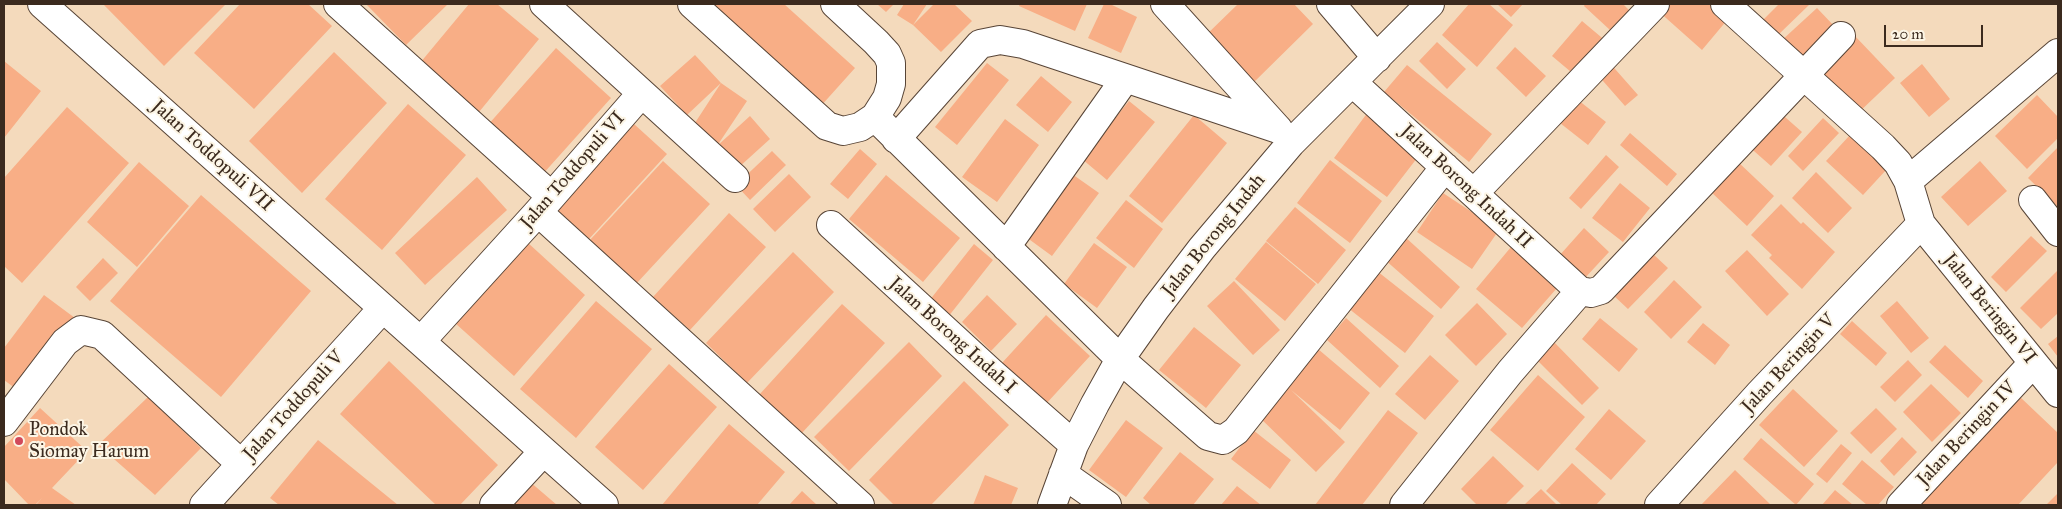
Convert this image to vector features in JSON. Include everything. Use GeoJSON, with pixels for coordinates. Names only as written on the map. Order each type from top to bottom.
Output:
{"type":"FeatureCollection","features":[{"type":"Feature","properties":{"kind":"street","name":"Jalan Toddopuli VII"},"geometry":{"type":"LineString","coordinates":[[42,4],[384,308]]}},
{"type":"Feature","properties":{"kind":"street"},"geometry":{"type":"LineString","coordinates":[[338,4],[860,505]]}},
{"type":"Feature","properties":{"kind":"street"},"geometry":{"type":"LineString","coordinates":[[544,4],[735,178]]}},
{"type":"Feature","properties":{"kind":"street"},"geometry":{"type":"LineString","coordinates":[[692,4],[827,126],[843,131],[860,127],[875,117],[887,98],[891,84],[891,62],[887,54],[876,42],[835,4]]}},
{"type":"Feature","properties":{"kind":"street"},"geometry":{"type":"LineString","coordinates":[[1165,4],[1285,136]]}},
{"type":"Feature","properties":{"kind":"street"},"geometry":{"type":"LineString","coordinates":[[1331,4],[1377,58]]}},
{"type":"Feature","properties":{"kind":"street","name":"Jalan Borong Indah"},"geometry":{"type":"LineString","coordinates":[[1052,505],[1074,445],[1120,359],[1285,136],[1352,82],[1430,4]]}},
{"type":"Feature","properties":{"kind":"street"},"geometry":{"type":"LineString","coordinates":[[1474,193],[1655,4]]}},
{"type":"Feature","properties":{"kind":"street"},"geometry":{"type":"LineString","coordinates":[[1726,4],[1883,146],[1898,163],[1908,181],[1921,224]]}},
{"type":"Feature","properties":{"kind":"street"},"geometry":{"type":"LineString","coordinates":[[1404,505],[1510,372],[1580,291],[1591,293],[1601,290],[1841,36]]}},
{"type":"Feature","properties":{"kind":"street"},"geometry":{"type":"LineString","coordinates":[[896,139],[980,44],[1000,40],[1023,44],[1285,136]]}},
{"type":"Feature","properties":{"kind":"street"},"geometry":{"type":"LineString","coordinates":[[1908,181],[2058,54]]}},
{"type":"Feature","properties":{"kind":"street"},"geometry":{"type":"LineString","coordinates":[[1006,247],[1125,79]]}},
{"type":"Feature","properties":{"kind":"street","name":"Jalan Borong Indah II"},"geometry":{"type":"LineString","coordinates":[[1352,82],[1580,291]]}},
{"type":"Feature","properties":{"kind":"street","name":"Jalan Toddopuli VI"},"geometry":{"type":"LineString","coordinates":[[421,341],[641,94]]}},
{"type":"Feature","properties":{"kind":"street"},"geometry":{"type":"LineString","coordinates":[[875,117],[1120,359],[1208,436],[1223,440],[1236,431],[1445,168]]}},
{"type":"Feature","properties":{"kind":"street"},"geometry":{"type":"LineString","coordinates":[[2033,200],[2058,232]]}},
{"type":"Feature","properties":{"kind":"street","name":"Jalan Beringin VI"},"geometry":{"type":"LineString","coordinates":[[1921,224],[2058,393]]}},
{"type":"Feature","properties":{"kind":"street","name":"Jalan Beringin V"},"geometry":{"type":"LineString","coordinates":[[1659,505],[1767,386],[1921,224]]}},
{"type":"Feature","properties":{"kind":"street","name":"Jalan Borong Indah I"},"geometry":{"type":"LineString","coordinates":[[831,225],[992,374],[1074,445]]}},
{"type":"Feature","properties":{"kind":"street"},"geometry":{"type":"LineString","coordinates":[[384,308],[542,452],[604,505]]}},
{"type":"Feature","properties":{"kind":"street","name":"Jalan Toddopuli V"},"geometry":{"type":"LineString","coordinates":[[204,505],[384,308]]}},
{"type":"Feature","properties":{"kind":"street"},"geometry":{"type":"LineString","coordinates":[[4,422],[65,342],[81,330],[102,335],[241,464]]}},
{"type":"Feature","properties":{"kind":"street","name":"Jalan Beringin IV"},"geometry":{"type":"LineString","coordinates":[[1902,505],[2033,363]]}},
{"type":"Feature","properties":{"kind":"street"},"geometry":{"type":"LineString","coordinates":[[494,505],[542,452]]}},
{"type":"Feature","properties":{"kind":"street"},"geometry":{"type":"LineString","coordinates":[[1063,474],[1106,505]]}},
{"type":"Feature","properties":{"kind":"building"},"geometry":{"type":"Polygon","coordinates":[[[226,4],[164,66],[104,5],[226,4]]]}},
{"type":"Feature","properties":{"kind":"building"},"geometry":{"type":"Polygon","coordinates":[[[240,4],[308,4],[332,26],[254,109],[194,53],[240,4]]]}},
{"type":"Feature","properties":{"kind":"building"},"geometry":{"type":"Polygon","coordinates":[[[366,4],[448,4],[406,45],[366,4]]]}},
{"type":"Feature","properties":{"kind":"building"},"geometry":{"type":"Polygon","coordinates":[[[469,4],[497,4],[539,39],[479,112],[420,63],[469,4]]]}},
{"type":"Feature","properties":{"kind":"building"},"geometry":{"type":"Polygon","coordinates":[[[707,4],[784,4],[855,68],[820,107],[707,4]]]}},
{"type":"Feature","properties":{"kind":"building"},"geometry":{"type":"Polygon","coordinates":[[[877,4],[894,4],[886,12],[877,4]]]}},
{"type":"Feature","properties":{"kind":"building"},"geometry":{"type":"Polygon","coordinates":[[[904,4],[927,4],[913,25],[897,15],[904,4]]]}},
{"type":"Feature","properties":{"kind":"building"},"geometry":{"type":"Polygon","coordinates":[[[934,4],[954,4],[972,21],[941,52],[913,25],[934,4]]]}},
{"type":"Feature","properties":{"kind":"building"},"geometry":{"type":"Polygon","coordinates":[[[1020,4],[1087,4],[1075,31],[1019,6],[1020,4]]]}},
{"type":"Feature","properties":{"kind":"building"},"geometry":{"type":"Polygon","coordinates":[[[1104,4],[1110,4],[1137,17],[1121,53],[1088,38],[1104,4]]]}},
{"type":"Feature","properties":{"kind":"building"},"geometry":{"type":"Polygon","coordinates":[[[1238,4],[1294,4],[1313,24],[1250,86],[1203,38],[1238,4]]]}},
{"type":"Feature","properties":{"kind":"building"},"geometry":{"type":"Polygon","coordinates":[[[1469,4],[1489,4],[1513,25],[1477,67],[1442,35],[1469,4]]]}},
{"type":"Feature","properties":{"kind":"building"},"geometry":{"type":"Polygon","coordinates":[[[1497,4],[1523,4],[1511,17],[1497,4]]]}},
{"type":"Feature","properties":{"kind":"building"},"geometry":{"type":"Polygon","coordinates":[[[1585,4],[1623,4],[1629,10],[1610,30],[1584,6],[1585,4]]]}},
{"type":"Feature","properties":{"kind":"building"},"geometry":{"type":"Polygon","coordinates":[[[1663,4],[1711,4],[1728,19],[1702,50],[1657,10],[1663,4]]]}},
{"type":"Feature","properties":{"kind":"building"},"geometry":{"type":"Polygon","coordinates":[[[1779,4],[1810,4],[1777,36],[1762,21],[1779,4]]]}},
{"type":"Feature","properties":{"kind":"building"},"geometry":{"type":"Polygon","coordinates":[[[1817,8],[1835,27],[1798,61],[1781,41],[1817,8]]]}},
{"type":"Feature","properties":{"kind":"building"},"geometry":{"type":"Polygon","coordinates":[[[1582,21],[1607,42],[1577,77],[1552,56],[1582,21]]]}},
{"type":"Feature","properties":{"kind":"building"},"geometry":{"type":"Polygon","coordinates":[[[1854,35],[1895,78],[1857,114],[1817,71],[1854,35]]]}},
{"type":"Feature","properties":{"kind":"building"},"geometry":{"type":"Polygon","coordinates":[[[1437,42],[1466,69],[1447,89],[1419,61],[1437,42]]]}},
{"type":"Feature","properties":{"kind":"building"},"geometry":{"type":"Polygon","coordinates":[[[1515,47],[1546,76],[1526,97],[1496,68],[1515,47]]]}},
{"type":"Feature","properties":{"kind":"building"},"geometry":{"type":"Polygon","coordinates":[[[556,48],[611,98],[542,175],[487,126],[556,48]]]}},
{"type":"Feature","properties":{"kind":"building"},"geometry":{"type":"Polygon","coordinates":[[[334,52],[387,103],[302,193],[249,141],[334,52]]]}},
{"type":"Feature","properties":{"kind":"building"},"geometry":{"type":"Polygon","coordinates":[[[695,55],[721,83],[687,115],[660,86],[695,55]]]}},
{"type":"Feature","properties":{"kind":"building"},"geometry":{"type":"Polygon","coordinates":[[[4,61],[41,91],[4,138],[4,61]]]}},
{"type":"Feature","properties":{"kind":"building"},"geometry":{"type":"Polygon","coordinates":[[[1608,61],[1638,95],[1625,106],[1596,73],[1608,61]]]}},
{"type":"Feature","properties":{"kind":"building"},"geometry":{"type":"Polygon","coordinates":[[[987,63],[1009,80],[957,145],[935,127],[987,63]]]}},
{"type":"Feature","properties":{"kind":"building"},"geometry":{"type":"Polygon","coordinates":[[[1922,64],[1950,99],[1929,117],[1900,83],[1922,64]]]}},
{"type":"Feature","properties":{"kind":"building"},"geometry":{"type":"Polygon","coordinates":[[[1407,65],[1492,134],[1469,162],[1384,92],[1407,65]]]}},
{"type":"Feature","properties":{"kind":"building"},"geometry":{"type":"Polygon","coordinates":[[[1041,76],[1072,102],[1048,132],[1016,105],[1041,76]]]}},
{"type":"Feature","properties":{"kind":"building"},"geometry":{"type":"Polygon","coordinates":[[[721,83],[747,101],[717,146],[691,129],[721,83]]]}},
{"type":"Feature","properties":{"kind":"building"},"geometry":{"type":"Polygon","coordinates":[[[2037,95],[2058,117],[2058,138],[2027,169],[1995,136],[2037,95]]]}},
{"type":"Feature","properties":{"kind":"building"},"geometry":{"type":"Polygon","coordinates":[[[1578,100],[1606,122],[1588,145],[1560,123],[1578,100]]]}},
{"type":"Feature","properties":{"kind":"building"},"geometry":{"type":"Polygon","coordinates":[[[1129,101],[1155,122],[1107,180],[1082,159],[1129,101]]]}},
{"type":"Feature","properties":{"kind":"building"},"geometry":{"type":"Polygon","coordinates":[[[408,104],[466,155],[382,250],[325,199],[408,104]]]}},
{"type":"Feature","properties":{"kind":"building"},"geometry":{"type":"Polygon","coordinates":[[[67,107],[129,163],[22,283],[4,266],[4,178],[67,107]]]}},
{"type":"Feature","properties":{"kind":"building"},"geometry":{"type":"Polygon","coordinates":[[[1777,110],[1802,132],[1771,166],[1746,144],[1777,110]]]}},
{"type":"Feature","properties":{"kind":"building"},"geometry":{"type":"Polygon","coordinates":[[[1368,112],[1421,153],[1387,197],[1334,158],[1368,112]]]}},
{"type":"Feature","properties":{"kind":"building"},"geometry":{"type":"Polygon","coordinates":[[[1194,115],[1227,143],[1162,223],[1129,196],[1194,115]]]}},
{"type":"Feature","properties":{"kind":"building"},"geometry":{"type":"Polygon","coordinates":[[[750,116],[770,139],[738,168],[717,146],[750,116]]]}},
{"type":"Feature","properties":{"kind":"building"},"geometry":{"type":"Polygon","coordinates":[[[1823,118],[1839,133],[1803,171],[1788,156],[1823,118]]]}},
{"type":"Feature","properties":{"kind":"building"},"geometry":{"type":"Polygon","coordinates":[[[1005,119],[1039,145],[997,202],[962,177],[1005,119]]]}},
{"type":"Feature","properties":{"kind":"building"},"geometry":{"type":"Polygon","coordinates":[[[634,124],[667,154],[589,239],[556,209],[634,124]]]}},
{"type":"Feature","properties":{"kind":"building"},"geometry":{"type":"Polygon","coordinates":[[[1630,133],[1677,174],[1667,186],[1620,145],[1630,133]]]}},
{"type":"Feature","properties":{"kind":"building"},"geometry":{"type":"Polygon","coordinates":[[[1850,135],[1887,169],[1863,195],[1826,161],[1850,135]]]}},
{"type":"Feature","properties":{"kind":"building"},"geometry":{"type":"Polygon","coordinates":[[[2058,147],[2058,207],[2028,178],[2058,147]]]}},
{"type":"Feature","properties":{"kind":"building"},"geometry":{"type":"Polygon","coordinates":[[[860,149],[877,164],[848,199],[830,184],[860,149]]]}},
{"type":"Feature","properties":{"kind":"building"},"geometry":{"type":"Polygon","coordinates":[[[772,151],[786,165],[750,200],[736,185],[772,151]]]}},
{"type":"Feature","properties":{"kind":"building"},"geometry":{"type":"Polygon","coordinates":[[[1606,155],[1619,167],[1581,209],[1569,198],[1606,155]]]}},
{"type":"Feature","properties":{"kind":"building"},"geometry":{"type":"Polygon","coordinates":[[[1330,160],[1382,201],[1350,243],[1297,203],[1330,160]]]}},
{"type":"Feature","properties":{"kind":"building"},"geometry":{"type":"Polygon","coordinates":[[[663,161],[710,204],[636,284],[589,241],[663,161]]]}},
{"type":"Feature","properties":{"kind":"building"},"geometry":{"type":"Polygon","coordinates":[[[1737,161],[1774,196],[1747,226],[1709,190],[1737,161]]]}},
{"type":"Feature","properties":{"kind":"building"},"geometry":{"type":"Polygon","coordinates":[[[1980,161],[2007,191],[1968,226],[1941,197],[1980,161]]]}},
{"type":"Feature","properties":{"kind":"building"},"geometry":{"type":"Polygon","coordinates":[[[139,162],[189,206],[137,267],[87,222],[139,162]]]}},
{"type":"Feature","properties":{"kind":"building"},"geometry":{"type":"Polygon","coordinates":[[[1816,172],[1852,208],[1828,233],[1792,198],[1816,172]]]}},
{"type":"Feature","properties":{"kind":"building"},"geometry":{"type":"Polygon","coordinates":[[[789,174],[811,197],[775,232],[753,209],[789,174]]]}},
{"type":"Feature","properties":{"kind":"building"},"geometry":{"type":"Polygon","coordinates":[[[1072,174],[1099,193],[1052,256],[1026,237],[1072,174]]]}},
{"type":"Feature","properties":{"kind":"building"},"geometry":{"type":"Polygon","coordinates":[[[886,175],[960,238],[923,282],[849,219],[886,175]]]}},
{"type":"Feature","properties":{"kind":"building"},"geometry":{"type":"Polygon","coordinates":[[[477,177],[507,210],[425,285],[395,253],[477,177]]]}},
{"type":"Feature","properties":{"kind":"building"},"geometry":{"type":"Polygon","coordinates":[[[1620,183],[1650,208],[1623,242],[1592,218],[1620,183]]]}},
{"type":"Feature","properties":{"kind":"building"},"geometry":{"type":"Polygon","coordinates":[[[1443,193],[1499,230],[1472,269],[1417,232],[1443,193]]]}},
{"type":"Feature","properties":{"kind":"building"},"geometry":{"type":"Polygon","coordinates":[[[201,195],[311,291],[221,397],[110,301],[201,195]]]}},
{"type":"Feature","properties":{"kind":"building"},"geometry":{"type":"Polygon","coordinates":[[[1126,200],[1163,229],[1134,268],[1096,238],[1126,200]]]}},
{"type":"Feature","properties":{"kind":"building"},"geometry":{"type":"Polygon","coordinates":[[[1781,204],[1801,224],[1803,222],[1835,252],[1802,289],[1769,258],[1772,255],[1751,235],[1781,204]]]}},
{"type":"Feature","properties":{"kind":"building"},"geometry":{"type":"Polygon","coordinates":[[[1295,207],[1346,250],[1318,284],[1266,241],[1295,207]]]}},
{"type":"Feature","properties":{"kind":"building"},"geometry":{"type":"Polygon","coordinates":[[[729,213],[766,247],[690,330],[653,297],[729,213]]]}},
{"type":"Feature","properties":{"kind":"building"},"geometry":{"type":"Polygon","coordinates":[[[1584,228],[1609,252],[1584,279],[1559,256],[1584,228]]]}},
{"type":"Feature","properties":{"kind":"building"},"geometry":{"type":"Polygon","coordinates":[[[1404,236],[1460,287],[1441,309],[1384,259],[1404,236]]]}},
{"type":"Feature","properties":{"kind":"building"},"geometry":{"type":"Polygon","coordinates":[[[2031,236],[2047,251],[2006,292],[1991,277],[2031,236]]]}},
{"type":"Feature","properties":{"kind":"building"},"geometry":{"type":"Polygon","coordinates":[[[527,242],[585,295],[514,376],[455,323],[527,242]]]}},
{"type":"Feature","properties":{"kind":"building"},"geometry":{"type":"Polygon","coordinates":[[[1266,242],[1316,284],[1285,321],[1235,279],[1266,242]]]}},
{"type":"Feature","properties":{"kind":"building"},"geometry":{"type":"Polygon","coordinates":[[[1094,243],[1127,267],[1097,308],[1064,284],[1094,243]]]}},
{"type":"Feature","properties":{"kind":"building"},"geometry":{"type":"Polygon","coordinates":[[[974,244],[993,260],[948,317],[929,301],[974,244]]]}},
{"type":"Feature","properties":{"kind":"building"},"geometry":{"type":"Polygon","coordinates":[[[1511,247],[1557,288],[1522,328],[1476,289],[1511,247]]]}},
{"type":"Feature","properties":{"kind":"building"},"geometry":{"type":"Polygon","coordinates":[[[1747,250],[1789,294],[1767,316],[1725,271],[1747,250]]]}},
{"type":"Feature","properties":{"kind":"building"},"geometry":{"type":"Polygon","coordinates":[[[793,252],[834,292],[747,383],[706,343],[793,252]]]}},
{"type":"Feature","properties":{"kind":"building"},"geometry":{"type":"Polygon","coordinates":[[[1653,254],[1668,268],[1628,309],[1613,295],[1653,254]]]}},
{"type":"Feature","properties":{"kind":"building"},"geometry":{"type":"Polygon","coordinates":[[[103,258],[118,273],[90,301],[76,287],[103,258]]]}},
{"type":"Feature","properties":{"kind":"building"},"geometry":{"type":"Polygon","coordinates":[[[2058,270],[2058,313],[2041,329],[2020,308],[2058,270]]]}},
{"type":"Feature","properties":{"kind":"building"},"geometry":{"type":"Polygon","coordinates":[[[1377,271],[1434,316],[1405,353],[1348,308],[1377,271]]]}},
{"type":"Feature","properties":{"kind":"building"},"geometry":{"type":"Polygon","coordinates":[[[1674,280],[1702,307],[1671,339],[1644,312],[1674,280]]]}},
{"type":"Feature","properties":{"kind":"building"},"geometry":{"type":"Polygon","coordinates":[[[1234,281],[1280,330],[1253,355],[1207,306],[1234,281]]]}},
{"type":"Feature","properties":{"kind":"building"},"geometry":{"type":"Polygon","coordinates":[[[44,295],[79,321],[23,394],[4,380],[4,348],[44,295]]]}},
{"type":"Feature","properties":{"kind":"building"},"geometry":{"type":"Polygon","coordinates":[[[987,295],[1017,324],[991,351],[962,322],[987,295]]]}},
{"type":"Feature","properties":{"kind":"building"},"geometry":{"type":"Polygon","coordinates":[[[596,301],[652,349],[576,438],[520,389],[596,301]]]}},
{"type":"Feature","properties":{"kind":"building"},"geometry":{"type":"Polygon","coordinates":[[[1897,301],[1929,338],[1911,353],[1880,316],[1897,301]]]}},
{"type":"Feature","properties":{"kind":"building"},"geometry":{"type":"Polygon","coordinates":[[[1477,303],[1507,334],[1476,366],[1445,335],[1477,303]]]}},
{"type":"Feature","properties":{"kind":"building"},"geometry":{"type":"Polygon","coordinates":[[[842,304],[885,343],[801,434],[759,395],[842,304]]]}},
{"type":"Feature","properties":{"kind":"building"},"geometry":{"type":"Polygon","coordinates":[[[1046,315],[1090,356],[1045,405],[1001,364],[1046,315]]]}},
{"type":"Feature","properties":{"kind":"building"},"geometry":{"type":"Polygon","coordinates":[[[1346,318],[1399,366],[1380,388],[1327,340],[1346,318]]]}},
{"type":"Feature","properties":{"kind":"building"},"geometry":{"type":"Polygon","coordinates":[[[1600,318],[1638,349],[1619,372],[1582,339],[1600,318]]]}},
{"type":"Feature","properties":{"kind":"building"},"geometry":{"type":"Polygon","coordinates":[[[1852,321],[1887,353],[1876,366],[1840,334],[1852,321]]]}},
{"type":"Feature","properties":{"kind":"building"},"geometry":{"type":"Polygon","coordinates":[[[1703,323],[1730,345],[1715,365],[1687,342],[1703,323]]]}},
{"type":"Feature","properties":{"kind":"building"},"geometry":{"type":"Polygon","coordinates":[[[1194,327],[1241,365],[1206,408],[1159,370],[1194,327]]]}},
{"type":"Feature","properties":{"kind":"building"},"geometry":{"type":"Polygon","coordinates":[[[2058,336],[2058,357],[2048,344],[2058,336]]]}},
{"type":"Feature","properties":{"kind":"building"},"geometry":{"type":"Polygon","coordinates":[[[1552,340],[1599,388],[1582,405],[1535,358],[1552,340]]]}},
{"type":"Feature","properties":{"kind":"building"},"geometry":{"type":"Polygon","coordinates":[[[909,342],[942,376],[849,471],[814,437],[909,342]]]}},
{"type":"Feature","properties":{"kind":"building"},"geometry":{"type":"Polygon","coordinates":[[[1945,345],[1983,381],[1968,398],[1929,362],[1945,345]]]}},
{"type":"Feature","properties":{"kind":"building"},"geometry":{"type":"Polygon","coordinates":[[[1318,349],[1370,393],[1340,430],[1291,390],[1345,442],[1316,472],[1258,416],[1318,349]]]}},
{"type":"Feature","properties":{"kind":"building"},"geometry":{"type":"Polygon","coordinates":[[[1430,355],[1459,381],[1425,420],[1395,394],[1430,355]]]}},
{"type":"Feature","properties":{"kind":"building"},"geometry":{"type":"Polygon","coordinates":[[[1908,360],[1922,375],[1895,402],[1880,387],[1908,360]]]}},
{"type":"Feature","properties":{"kind":"building"},"geometry":{"type":"Polygon","coordinates":[[[389,361],[498,465],[460,505],[436,505],[340,414],[389,361]]]}},
{"type":"Feature","properties":{"kind":"building"},"geometry":{"type":"Polygon","coordinates":[[[669,364],[717,407],[643,490],[595,447],[669,364]]]}},
{"type":"Feature","properties":{"kind":"building"},"geometry":{"type":"Polygon","coordinates":[[[1538,375],[1585,417],[1538,471],[1490,430],[1538,375]]]}},
{"type":"Feature","properties":{"kind":"building"},"geometry":{"type":"Polygon","coordinates":[[[964,381],[1009,425],[931,505],[894,505],[869,480],[964,381]]]}},
{"type":"Feature","properties":{"kind":"building"},"geometry":{"type":"Polygon","coordinates":[[[1931,384],[1961,413],[1932,442],[1903,412],[1931,384]]]}},
{"type":"Feature","properties":{"kind":"building"},"geometry":{"type":"Polygon","coordinates":[[[1793,389],[1838,431],[1804,467],[1759,425],[1793,389]]]}},
{"type":"Feature","properties":{"kind":"building"},"geometry":{"type":"Polygon","coordinates":[[[2019,396],[2058,433],[2058,462],[2018,505],[1917,505],[2019,396]]]}},
{"type":"Feature","properties":{"kind":"building"},"geometry":{"type":"Polygon","coordinates":[[[148,397],[201,448],[155,495],[98,445],[148,397]]]}},
{"type":"Feature","properties":{"kind":"building"},"geometry":{"type":"Polygon","coordinates":[[[40,408],[87,451],[52,488],[76,505],[36,505],[42,498],[35,505],[29,505],[4,479],[4,447],[40,408]]]}},
{"type":"Feature","properties":{"kind":"building"},"geometry":{"type":"Polygon","coordinates":[[[1876,408],[1897,429],[1871,454],[1850,433],[1876,408]]]}},
{"type":"Feature","properties":{"kind":"building"},"geometry":{"type":"Polygon","coordinates":[[[1609,409],[1646,441],[1611,480],[1575,449],[1609,409]]]}},
{"type":"Feature","properties":{"kind":"building"},"geometry":{"type":"Polygon","coordinates":[[[1388,410],[1418,433],[1362,505],[1315,505],[1388,410]]]}},
{"type":"Feature","properties":{"kind":"building"},"geometry":{"type":"Polygon","coordinates":[[[1126,420],[1163,448],[1126,497],[1089,470],[1126,420]]]}},
{"type":"Feature","properties":{"kind":"building"},"geometry":{"type":"Polygon","coordinates":[[[729,424],[785,472],[757,505],[662,505],[729,424]]]}},
{"type":"Feature","properties":{"kind":"building"},"geometry":{"type":"Polygon","coordinates":[[[1253,430],[1291,460],[1270,489],[1231,459],[1253,430]]]}},
{"type":"Feature","properties":{"kind":"building"},"geometry":{"type":"Polygon","coordinates":[[[1902,437],[1917,452],[1894,476],[1880,461],[1902,437]]]}},
{"type":"Feature","properties":{"kind":"building"},"geometry":{"type":"Polygon","coordinates":[[[1761,438],[1814,484],[1796,505],[1743,459],[1761,438]]]}},
{"type":"Feature","properties":{"kind":"building"},"geometry":{"type":"Polygon","coordinates":[[[318,440],[398,505],[279,505],[270,498],[318,440]]]}},
{"type":"Feature","properties":{"kind":"building"},"geometry":{"type":"Polygon","coordinates":[[[1841,444],[1852,453],[1827,483],[1816,474],[1841,444]]]}},
{"type":"Feature","properties":{"kind":"building"},"geometry":{"type":"Polygon","coordinates":[[[1180,452],[1214,479],[1193,505],[1151,505],[1143,498],[1180,452]]]}},
{"type":"Feature","properties":{"kind":"building"},"geometry":{"type":"Polygon","coordinates":[[[1493,456],[1524,486],[1505,505],[1477,505],[1461,489],[1493,456]]]}},
{"type":"Feature","properties":{"kind":"building"},"geometry":{"type":"Polygon","coordinates":[[[1862,460],[1894,487],[1878,505],[1867,505],[1842,484],[1862,460]]]}},
{"type":"Feature","properties":{"kind":"building"},"geometry":{"type":"Polygon","coordinates":[[[1572,463],[1606,494],[1596,505],[1562,505],[1546,491],[1572,463]]]}},
{"type":"Feature","properties":{"kind":"building"},"geometry":{"type":"Polygon","coordinates":[[[1735,470],[1771,505],[1701,505],[1735,470]]]}},
{"type":"Feature","properties":{"kind":"building"},"geometry":{"type":"Polygon","coordinates":[[[985,475],[1018,488],[1011,505],[973,505],[985,475]]]}},
{"type":"Feature","properties":{"kind":"building"},"geometry":{"type":"Polygon","coordinates":[[[529,481],[557,505],[509,505],[529,481]]]}},
{"type":"Feature","properties":{"kind":"building"},"geometry":{"type":"Polygon","coordinates":[[[1237,486],[1261,505],[1221,505],[1237,486]]]}},
{"type":"Feature","properties":{"kind":"building"},"geometry":{"type":"Polygon","coordinates":[[[1541,489],[1557,505],[1524,505],[1541,489]]]}},
{"type":"Feature","properties":{"kind":"building"},"geometry":{"type":"Polygon","coordinates":[[[1835,490],[1853,505],[1822,505],[1835,490]]]}},
{"type":"Feature","properties":{"kind":"building"},"geometry":{"type":"Polygon","coordinates":[[[802,491],[817,505],[789,505],[802,491]]]}},
{"type":"Feature","properties":{"kind":"building"},"geometry":{"type":"Polygon","coordinates":[[[2058,493],[2058,505],[2046,505],[2058,493]]]}},
{"type":"Feature","properties":{"kind":"place","name":"Pondok Siomay Harum"},"geometry":{"type":"Point","coordinates":[19,441]}}]}
